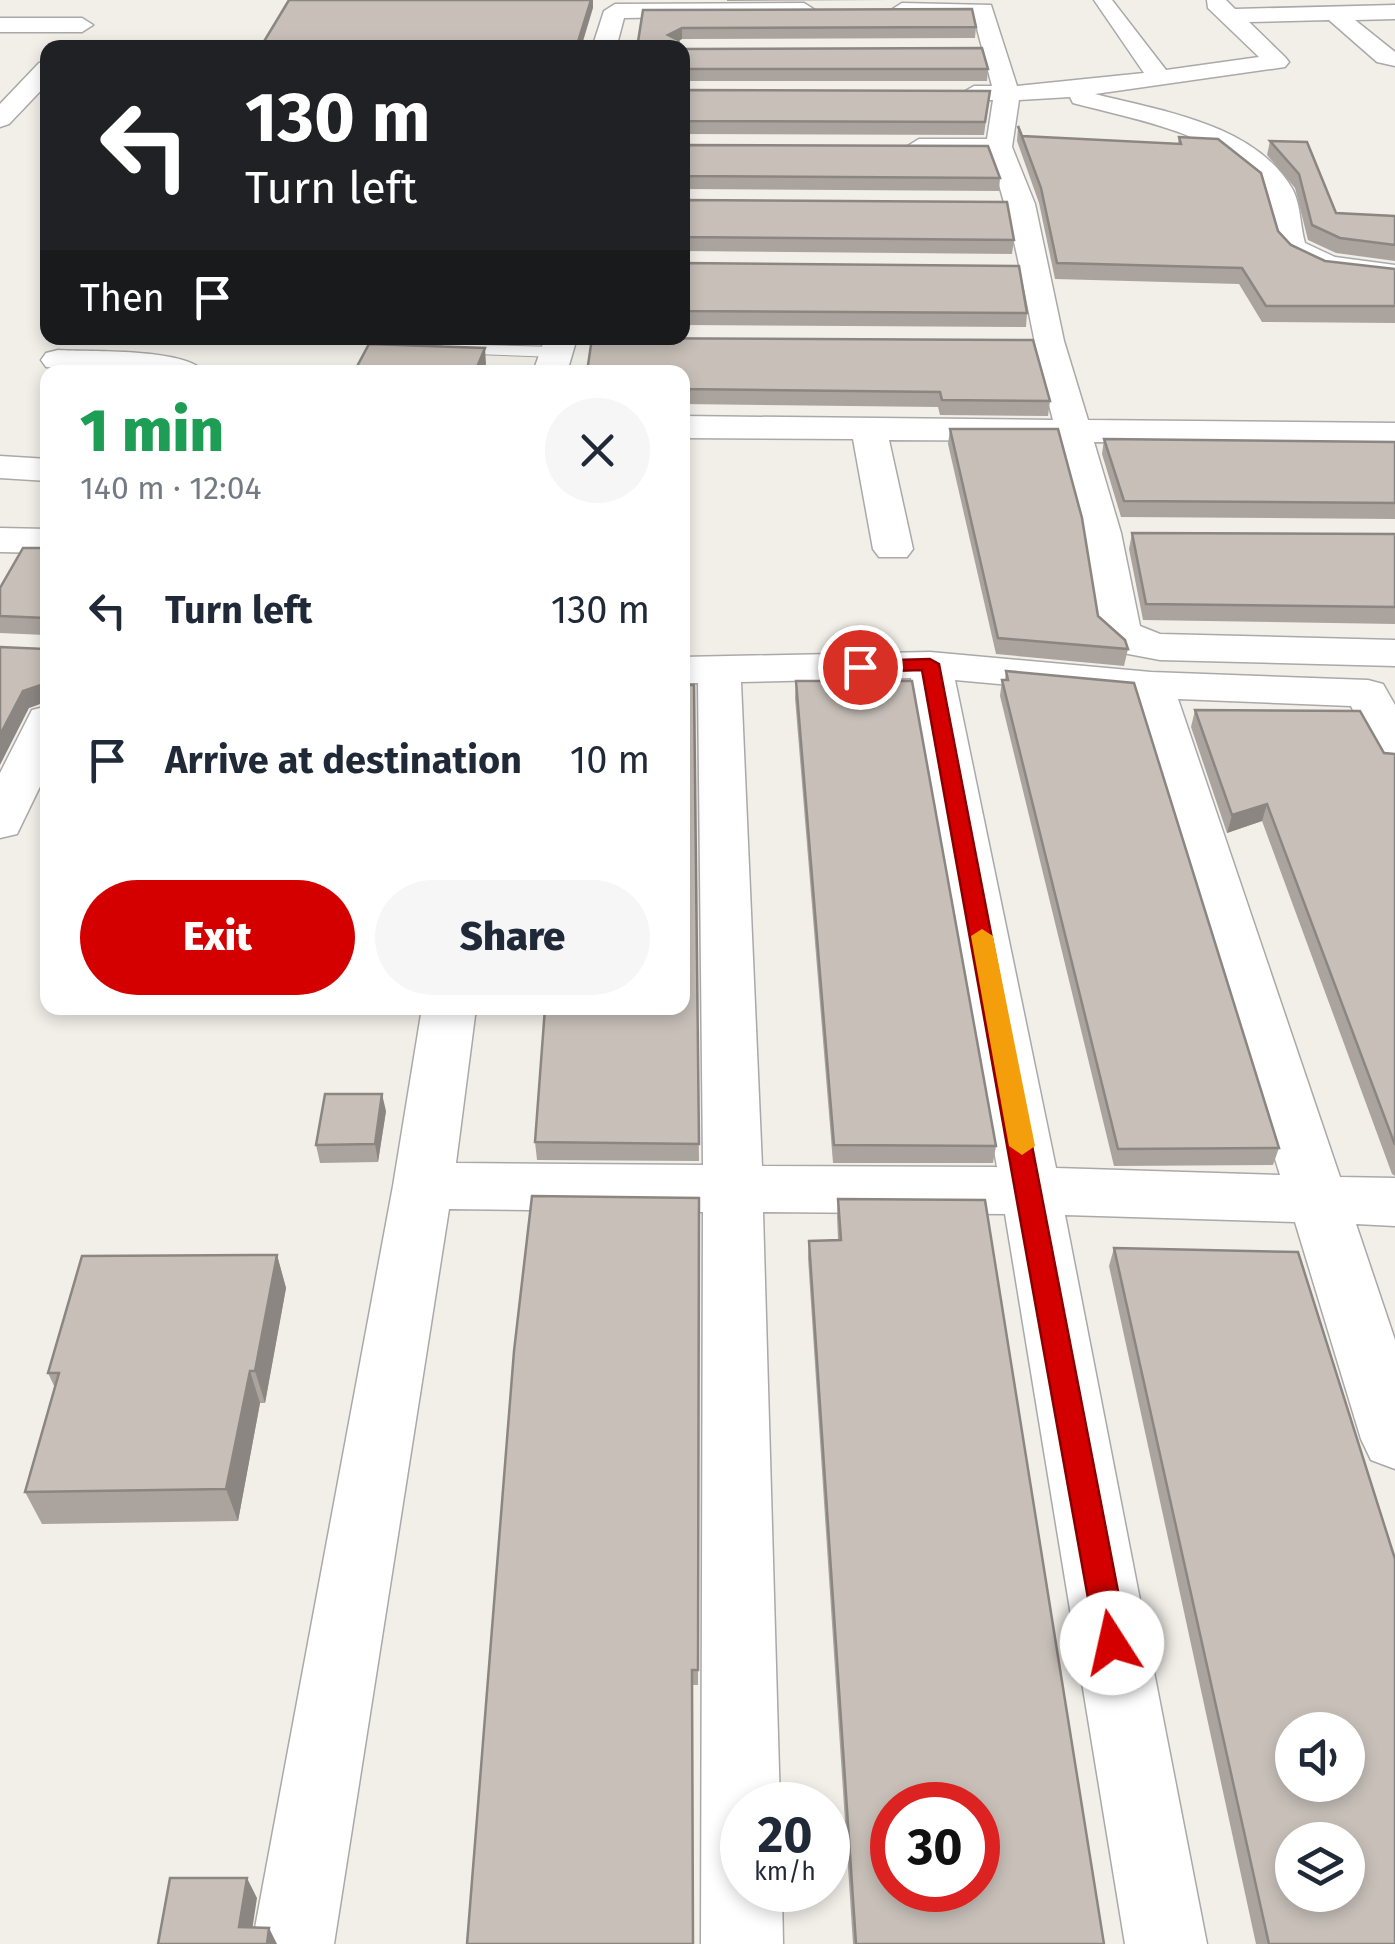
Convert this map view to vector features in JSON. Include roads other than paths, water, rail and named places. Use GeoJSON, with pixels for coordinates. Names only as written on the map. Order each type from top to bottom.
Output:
{"type":"FeatureCollection","features":[{"type":"Feature","properties":{"kind":"street"},"geometry":{"type":"LineString","coordinates":[[994,0],[1030,58],[1064,91],[1223,145],[1264,173],[1276,187],[1284,201],[1284,223],[1294,248],[1328,265],[1395,274]]}},
{"type":"Feature","properties":{"kind":"street"},"geometry":{"type":"LineString","coordinates":[[1103,3],[1161,78]]}},
{"type":"Feature","properties":{"kind":"street"},"geometry":{"type":"LineString","coordinates":[[606,40],[613,6],[828,10]]}},
{"type":"Feature","properties":{"kind":"street"},"geometry":{"type":"LineString","coordinates":[[886,10],[983,10],[982,49],[1008,94],[1000,147],[1021,204],[1048,341],[1102,532],[1120,632],[1125,639],[1160,647],[1395,653]]}},
{"type":"Feature","properties":{"kind":"street"},"geometry":{"type":"LineString","coordinates":[[950,94],[1064,91],[1277,62],[1222,10],[1395,12]]}},
{"type":"Feature","properties":{"kind":"street"},"geometry":{"type":"LineString","coordinates":[[1335,14],[1384,57],[1395,58]]}},
{"type":"Feature","properties":{"kind":"street"},"geometry":{"type":"LineString","coordinates":[[0,25],[88,19],[71,40]]}},
{"type":"Feature","properties":{"kind":"street"},"geometry":{"type":"LineString","coordinates":[[16,62],[40,71]]}},
{"type":"Feature","properties":{"kind":"street"},"geometry":{"type":"LineString","coordinates":[[6,107],[40,77]]}},
{"type":"Feature","properties":{"kind":"street"},"geometry":{"type":"LineString","coordinates":[[900,146],[1000,147]]}},
{"type":"Feature","properties":{"kind":"street"},"geometry":{"type":"LineString","coordinates":[[981,204],[1021,204]]}},
{"type":"Feature","properties":{"kind":"street"},"geometry":{"type":"LineString","coordinates":[[994,266],[1033,267]]}},
{"type":"Feature","properties":{"kind":"street"},"geometry":{"type":"LineString","coordinates":[[1008,340],[1048,341]]}},
{"type":"Feature","properties":{"kind":"street"},"geometry":{"type":"LineString","coordinates":[[58,360],[142,365]]}},
{"type":"Feature","properties":{"kind":"street"},"geometry":{"type":"LineString","coordinates":[[690,427],[1395,434]]}},
{"type":"Feature","properties":{"kind":"street"},"geometry":{"type":"LineString","coordinates":[[869,428],[892,549]]}},
{"type":"Feature","properties":{"kind":"street"},"geometry":{"type":"LineString","coordinates":[[0,467],[40,470]]}},
{"type":"Feature","properties":{"kind":"street"},"geometry":{"type":"LineString","coordinates":[[1102,532],[1141,533]]}},
{"type":"Feature","properties":{"kind":"street"},"geometry":{"type":"LineString","coordinates":[[0,540],[40,541]]}},
{"type":"Feature","properties":{"kind":"street"},"geometry":{"type":"LineString","coordinates":[[930,664],[1031,1191],[1166,1944]]}},
{"type":"Feature","properties":{"kind":"street"},"geometry":{"type":"LineString","coordinates":[[742,1944],[733,1191],[701,671],[930,664],[1151,685],[1368,693],[1395,756]]}},
{"type":"Feature","properties":{"kind":"street"},"geometry":{"type":"LineString","coordinates":[[1151,685],[1395,1439]]}},
{"type":"Feature","properties":{"kind":"street"},"geometry":{"type":"LineString","coordinates":[[0,823],[40,699]]}},
{"type":"Feature","properties":{"kind":"street"},"geometry":{"type":"LineString","coordinates":[[293,1944],[424,1186],[447,1015]]}},
{"type":"Feature","properties":{"kind":"street"},"geometry":{"type":"LineString","coordinates":[[424,1186],[1031,1191],[1395,1202]]}},
{"type":"Feature","properties":{"kind":"lane"},"geometry":{"type":"LineString","coordinates":[[449,348],[556,354]]}}]}
